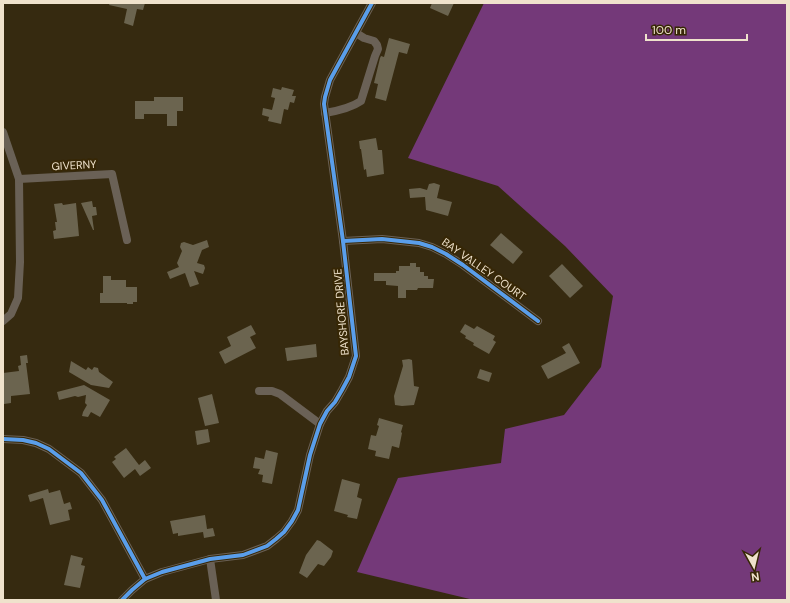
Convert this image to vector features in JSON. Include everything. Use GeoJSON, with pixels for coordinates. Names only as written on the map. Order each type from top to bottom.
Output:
{"type":"FeatureCollection","features":[{"type":"Feature","properties":{"kind":"street","name":"BAYSHORE DRIVE"},"geometry":{"type":"LineString","coordinates":[[122,600],[145,579],[162,572],[210,560],[243,555],[267,546],[284,532],[298,510],[310,455],[320,424],[327,411],[335,402],[349,377],[356,356],[343,241],[324,104],[330,80],[372,3]]}},
{"type":"Feature","properties":{"kind":"street"},"geometry":{"type":"LineString","coordinates":[[325,113],[340,110],[361,101],[378,49],[377,44],[356,33]]}},
{"type":"Feature","properties":{"kind":"street"},"geometry":{"type":"LineString","coordinates":[[3,132],[19,179],[20,262],[18,298],[11,314],[3,321]]}},
{"type":"Feature","properties":{"kind":"street","name":"GIVERNY"},"geometry":{"type":"LineString","coordinates":[[19,179],[112,174],[126,240]]}},
{"type":"Feature","properties":{"kind":"street","name":"BAY VALLEY COURT"},"geometry":{"type":"LineString","coordinates":[[343,241],[382,239],[419,243],[432,247],[463,265],[538,321]]}},
{"type":"Feature","properties":{"kind":"street"},"geometry":{"type":"LineString","coordinates":[[259,391],[272,391],[280,394],[320,424]]}},
{"type":"Feature","properties":{"kind":"street"},"geometry":{"type":"LineString","coordinates":[[3,439],[23,440],[36,443],[49,449],[81,473],[102,500],[145,579]]}},
{"type":"Feature","properties":{"kind":"street"},"geometry":{"type":"LineString","coordinates":[[210,560],[216,600]]}},
{"type":"Feature","properties":{"kind":"shaded area"},"geometry":{"type":"Polygon","coordinates":[[[484,3],[787,3],[787,600],[474,600],[357,572],[398,478],[501,463],[505,429],[564,415],[601,367],[613,296],[565,246],[498,186],[408,158],[484,3]]]}},
{"type":"Feature","properties":{"kind":"building"},"geometry":{"type":"Polygon","coordinates":[[[110,3],[145,3],[143,10],[137,9],[133,26],[124,23],[127,9],[109,5],[110,3]]]}},
{"type":"Feature","properties":{"kind":"building"},"geometry":{"type":"Polygon","coordinates":[[[432,3],[454,3],[448,16],[430,8],[432,3]]]}},
{"type":"Feature","properties":{"kind":"building"},"geometry":{"type":"Polygon","coordinates":[[[389,38],[410,44],[407,54],[399,52],[386,101],[375,98],[378,84],[374,83],[380,58],[381,56],[384,57],[389,38]]]}},
{"type":"Feature","properties":{"kind":"building"},"geometry":{"type":"Polygon","coordinates":[[[282,87],[294,90],[292,96],[296,96],[294,103],[290,102],[288,110],[284,109],[281,124],[268,121],[269,117],[262,115],[263,108],[272,110],[275,98],[271,97],[273,88],[281,90],[282,87]]]}},
{"type":"Feature","properties":{"kind":"building"},"geometry":{"type":"Polygon","coordinates":[[[154,97],[183,97],[183,111],[177,111],[177,126],[167,126],[167,114],[144,114],[144,119],[135,119],[135,101],[154,101],[154,97]]]}},
{"type":"Feature","properties":{"kind":"building"},"geometry":{"type":"Polygon","coordinates":[[[376,138],[378,150],[382,150],[384,174],[367,177],[366,169],[364,170],[359,141],[376,138]]]}},
{"type":"Feature","properties":{"kind":"building"},"geometry":{"type":"Polygon","coordinates":[[[434,183],[440,185],[437,198],[452,202],[448,216],[426,210],[425,197],[410,198],[409,189],[420,188],[427,190],[429,184],[434,183]]]}},
{"type":"Feature","properties":{"kind":"building"},"geometry":{"type":"Polygon","coordinates":[[[92,201],[93,207],[96,207],[97,215],[92,216],[94,230],[81,203],[92,201]]]}},
{"type":"Feature","properties":{"kind":"building"},"geometry":{"type":"Polygon","coordinates":[[[62,203],[63,205],[76,203],[79,236],[54,239],[53,231],[56,230],[55,222],[57,222],[54,204],[62,203]]]}},
{"type":"Feature","properties":{"kind":"building"},"geometry":{"type":"Polygon","coordinates":[[[501,233],[523,252],[513,264],[490,245],[501,233]]]}},
{"type":"Feature","properties":{"kind":"building"},"geometry":{"type":"Polygon","coordinates":[[[207,240],[209,247],[202,250],[197,263],[204,265],[205,268],[203,274],[194,271],[199,284],[190,287],[185,273],[170,279],[167,272],[179,267],[177,263],[182,251],[180,247],[181,243],[184,242],[193,245],[207,240]]]}},
{"type":"Feature","properties":{"kind":"building"},"geometry":{"type":"Polygon","coordinates":[[[410,263],[416,263],[416,267],[420,267],[420,272],[424,272],[424,276],[428,276],[428,279],[434,279],[433,288],[406,290],[406,298],[398,298],[398,286],[386,285],[386,281],[374,281],[374,273],[396,273],[396,271],[399,271],[399,266],[410,266],[410,263]]]}},
{"type":"Feature","properties":{"kind":"building"},"geometry":{"type":"Polygon","coordinates":[[[562,264],[583,286],[570,298],[549,276],[562,264]]]}},
{"type":"Feature","properties":{"kind":"building"},"geometry":{"type":"Polygon","coordinates":[[[103,276],[111,276],[111,280],[126,280],[126,287],[137,287],[137,302],[133,302],[133,304],[100,303],[100,293],[103,293],[103,276]]]}},
{"type":"Feature","properties":{"kind":"building"},"geometry":{"type":"Polygon","coordinates":[[[465,324],[474,329],[477,326],[495,336],[493,340],[496,342],[489,354],[473,345],[474,343],[465,338],[466,336],[460,332],[465,324]]]}},
{"type":"Feature","properties":{"kind":"building"},"geometry":{"type":"Polygon","coordinates":[[[251,325],[256,334],[250,337],[256,348],[225,364],[219,352],[231,346],[227,337],[251,325]]]}},
{"type":"Feature","properties":{"kind":"building"},"geometry":{"type":"Polygon","coordinates":[[[569,343],[580,363],[548,379],[541,366],[566,353],[562,347],[569,343]]]}},
{"type":"Feature","properties":{"kind":"building"},"geometry":{"type":"Polygon","coordinates":[[[316,344],[317,357],[287,361],[285,348],[316,344]]]}},
{"type":"Feature","properties":{"kind":"building"},"geometry":{"type":"Polygon","coordinates":[[[27,355],[28,363],[26,363],[30,394],[11,396],[11,403],[4,404],[3,373],[19,371],[18,366],[21,365],[20,356],[27,355]]]}},
{"type":"Feature","properties":{"kind":"building"},"geometry":{"type":"Polygon","coordinates":[[[402,360],[412,360],[414,386],[419,387],[414,405],[395,405],[394,396],[403,366],[402,360]]]}},
{"type":"Feature","properties":{"kind":"building"},"geometry":{"type":"Polygon","coordinates":[[[71,361],[86,370],[88,367],[92,370],[94,367],[98,368],[99,372],[113,382],[109,388],[91,385],[69,372],[71,361]]]}},
{"type":"Feature","properties":{"kind":"building"},"geometry":{"type":"Polygon","coordinates":[[[480,369],[492,373],[489,382],[477,378],[480,369]]]}},
{"type":"Feature","properties":{"kind":"building"},"geometry":{"type":"Polygon","coordinates":[[[84,385],[110,400],[100,417],[91,412],[88,417],[82,416],[87,405],[85,403],[86,395],[59,400],[57,392],[84,385]]]}},
{"type":"Feature","properties":{"kind":"building"},"geometry":{"type":"Polygon","coordinates":[[[212,394],[219,423],[205,426],[198,398],[212,394]]]}},
{"type":"Feature","properties":{"kind":"building"},"geometry":{"type":"Polygon","coordinates":[[[379,418],[403,425],[399,448],[392,446],[389,459],[375,456],[376,451],[368,449],[371,435],[376,436],[379,426],[377,425],[379,418]]]}},
{"type":"Feature","properties":{"kind":"building"},"geometry":{"type":"Polygon","coordinates":[[[208,429],[210,442],[197,445],[195,431],[208,429]]]}},
{"type":"Feature","properties":{"kind":"building"},"geometry":{"type":"Polygon","coordinates":[[[126,448],[139,465],[145,460],[151,468],[140,476],[135,469],[124,478],[112,462],[116,459],[114,457],[126,448]]]}},
{"type":"Feature","properties":{"kind":"building"},"geometry":{"type":"Polygon","coordinates":[[[266,450],[278,453],[272,484],[262,482],[263,475],[258,474],[260,469],[253,468],[255,457],[264,459],[266,450]]]}},
{"type":"Feature","properties":{"kind":"building"},"geometry":{"type":"Polygon","coordinates":[[[342,479],[360,484],[357,497],[362,499],[357,519],[347,517],[348,515],[334,511],[342,479]]]}},
{"type":"Feature","properties":{"kind":"building"},"geometry":{"type":"Polygon","coordinates":[[[48,489],[49,493],[60,490],[64,504],[70,502],[72,509],[68,510],[70,520],[50,525],[43,498],[30,502],[28,495],[48,489]]]}},
{"type":"Feature","properties":{"kind":"building"},"geometry":{"type":"Polygon","coordinates":[[[205,515],[207,529],[213,528],[215,536],[204,538],[203,532],[178,536],[178,533],[173,534],[170,521],[205,515]]]}},
{"type":"Feature","properties":{"kind":"building"},"geometry":{"type":"Polygon","coordinates":[[[317,540],[333,551],[331,557],[324,566],[318,564],[307,578],[299,573],[306,555],[317,540]]]}},
{"type":"Feature","properties":{"kind":"building"},"geometry":{"type":"Polygon","coordinates":[[[71,555],[83,558],[81,565],[85,566],[80,588],[64,585],[71,555]]]}},
{"type":"Feature","properties":{"kind":"cycle path"},"geometry":{"type":"LineString","coordinates":[[122,600],[145,579],[162,572],[210,559],[243,555],[267,546],[284,532],[298,510],[310,455],[320,424],[327,411],[335,402],[349,377],[356,356],[343,241],[324,104],[330,80],[372,3]]}},
{"type":"Feature","properties":{"kind":"cycle path"},"geometry":{"type":"LineString","coordinates":[[343,241],[382,239],[419,243],[432,247],[463,265],[538,321]]}},
{"type":"Feature","properties":{"kind":"cycle path"},"geometry":{"type":"LineString","coordinates":[[3,439],[23,440],[36,443],[49,449],[81,473],[102,500],[145,579]]}}]}
